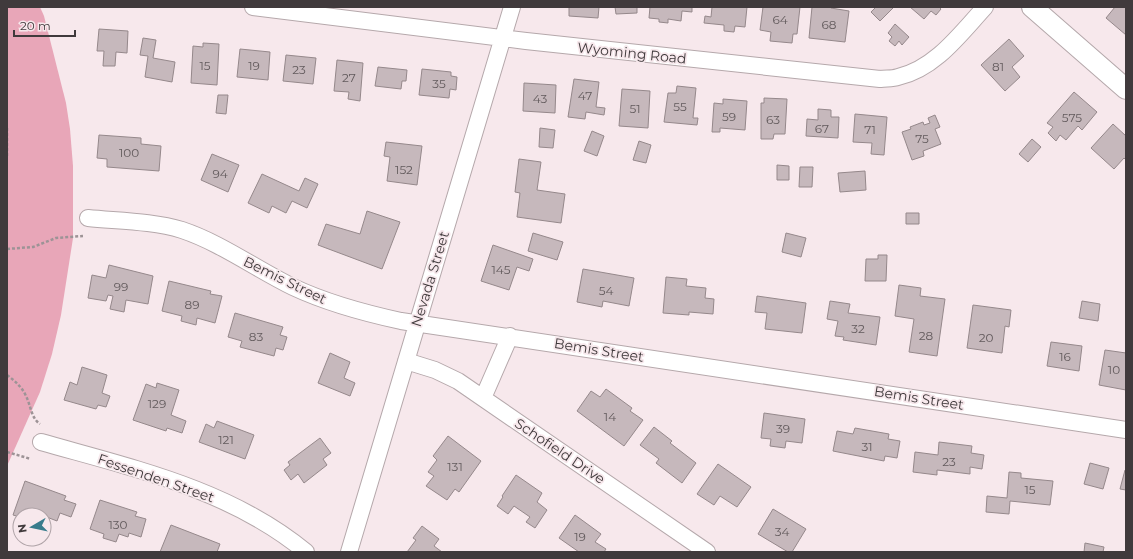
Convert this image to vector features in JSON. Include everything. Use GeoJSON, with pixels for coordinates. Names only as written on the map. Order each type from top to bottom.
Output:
{"type":"FeatureCollection","features":[{"type":"Feature","properties":{"kind":"street","name":"Wyoming Road"},"geometry":{"type":"LineString","coordinates":[[253,7],[502,39],[880,79],[899,77],[931,62],[947,48],[985,7]]}},
{"type":"Feature","properties":{"kind":"street","name":"Nevada Street"},"geometry":{"type":"LineString","coordinates":[[349,552],[512,7]]}},
{"type":"Feature","properties":{"kind":"street"},"geometry":{"type":"LineString","coordinates":[[1032,7],[1126,89]]}},
{"type":"Feature","properties":{"kind":"street","name":"Bemis Street"},"geometry":{"type":"LineString","coordinates":[[88,218],[157,225],[181,230],[216,245],[314,296],[376,315],[417,323],[1126,430]]}},
{"type":"Feature","properties":{"kind":"street"},"geometry":{"type":"LineString","coordinates":[[483,398],[510,336]]}},
{"type":"Feature","properties":{"kind":"street","name":"Schofield Drive"},"geometry":{"type":"LineString","coordinates":[[406,360],[447,375],[483,398],[707,552]]}},
{"type":"Feature","properties":{"kind":"street","name":"Fessenden Street"},"geometry":{"type":"LineString","coordinates":[[40,442],[151,474],[229,503],[263,521],[306,552]]}},
{"type":"Feature","properties":{"kind":"path"},"geometry":{"type":"LineString","coordinates":[[7,128],[7,158]]}},
{"type":"Feature","properties":{"kind":"path"},"geometry":{"type":"LineString","coordinates":[[7,249],[33,247],[56,238],[87,236],[88,218]]}},
{"type":"Feature","properties":{"kind":"path"},"geometry":{"type":"LineString","coordinates":[[7,375],[21,387],[26,395],[34,418],[38,424],[46,427],[35,460],[7,452]]}},
{"type":"Feature","properties":{"kind":"shaded area"},"geometry":{"type":"Polygon","coordinates":[[[7,7],[40,7],[44,16],[66,103],[70,129],[73,166],[73,238],[61,315],[52,354],[40,392],[7,466],[7,7]]]}},
{"type":"Feature","properties":{"kind":"building"},"geometry":{"type":"Polygon","coordinates":[[[569,7],[599,7],[598,18],[569,16],[569,7]]]}},
{"type":"Feature","properties":{"kind":"building"},"geometry":{"type":"Polygon","coordinates":[[[615,7],[637,7],[637,13],[616,14],[615,7]]]}},
{"type":"Feature","properties":{"kind":"building"},"geometry":{"type":"Polygon","coordinates":[[[650,7],[692,7],[692,12],[682,11],[681,21],[668,19],[668,23],[659,22],[659,19],[649,18],[650,7]]]}},
{"type":"Feature","properties":{"kind":"building"},"geometry":{"type":"Polygon","coordinates":[[[712,7],[747,7],[745,27],[735,26],[734,32],[724,31],[724,25],[704,23],[705,16],[711,17],[712,7]]]}},
{"type":"Feature","properties":{"kind":"building"},"geometry":{"type":"Polygon","coordinates":[[[763,7],[800,7],[797,34],[793,34],[792,43],[770,41],[771,32],[760,30],[763,7]]]}},
{"type":"Feature","properties":{"kind":"building"},"geometry":{"type":"Polygon","coordinates":[[[812,7],[831,7],[849,11],[845,42],[809,38],[812,7]]]}},
{"type":"Feature","properties":{"kind":"building"},"geometry":{"type":"Polygon","coordinates":[[[876,7],[894,7],[880,21],[871,12],[876,7]]]}},
{"type":"Feature","properties":{"kind":"building"},"geometry":{"type":"Polygon","coordinates":[[[910,7],[939,7],[941,9],[936,15],[931,11],[924,19],[910,7]]]}},
{"type":"Feature","properties":{"kind":"building"},"geometry":{"type":"Polygon","coordinates":[[[1115,7],[1126,7],[1126,35],[1106,18],[1115,7]]]}},
{"type":"Feature","properties":{"kind":"building"},"geometry":{"type":"Polygon","coordinates":[[[895,24],[909,37],[902,45],[899,41],[895,46],[889,41],[892,37],[888,33],[895,24]]]}},
{"type":"Feature","properties":{"kind":"building"},"geometry":{"type":"Polygon","coordinates":[[[99,29],[128,31],[127,53],[116,52],[115,66],[103,66],[104,51],[97,51],[99,29]]]}},
{"type":"Feature","properties":{"kind":"building"},"geometry":{"type":"Polygon","coordinates":[[[143,38],[156,40],[153,58],[175,62],[172,82],[145,77],[148,56],[140,55],[143,38]]]}},
{"type":"Feature","properties":{"kind":"building"},"geometry":{"type":"Polygon","coordinates":[[[1009,39],[1024,56],[1012,67],[1020,77],[1005,91],[981,65],[1009,39]]]}},
{"type":"Feature","properties":{"kind":"building"},"geometry":{"type":"Polygon","coordinates":[[[203,43],[219,44],[217,85],[191,83],[193,46],[203,47],[203,43]]]}},
{"type":"Feature","properties":{"kind":"building"},"geometry":{"type":"Polygon","coordinates":[[[240,49],[270,52],[268,80],[237,77],[240,49]]]}},
{"type":"Feature","properties":{"kind":"building"},"geometry":{"type":"Polygon","coordinates":[[[286,55],[316,58],[313,84],[283,81],[286,55]]]}},
{"type":"Feature","properties":{"kind":"building"},"geometry":{"type":"Polygon","coordinates":[[[337,60],[363,63],[360,101],[348,99],[349,92],[334,91],[337,60]]]}},
{"type":"Feature","properties":{"kind":"building"},"geometry":{"type":"Polygon","coordinates":[[[378,67],[407,70],[406,81],[402,81],[401,89],[375,86],[378,67]]]}},
{"type":"Feature","properties":{"kind":"building"},"geometry":{"type":"Polygon","coordinates":[[[422,69],[451,72],[451,76],[457,77],[456,90],[450,89],[449,98],[419,95],[422,69]]]}},
{"type":"Feature","properties":{"kind":"building"},"geometry":{"type":"Polygon","coordinates":[[[574,79],[599,82],[596,107],[605,108],[604,115],[586,112],[585,119],[568,117],[574,79]]]}},
{"type":"Feature","properties":{"kind":"building"},"geometry":{"type":"Polygon","coordinates":[[[524,83],[556,85],[555,113],[523,111],[524,83]]]}},
{"type":"Feature","properties":{"kind":"building"},"geometry":{"type":"Polygon","coordinates":[[[677,86],[696,88],[693,118],[698,118],[697,125],[664,122],[668,93],[676,93],[677,86]]]}},
{"type":"Feature","properties":{"kind":"building"},"geometry":{"type":"Polygon","coordinates":[[[622,89],[650,91],[648,128],[619,126],[622,89]]]}},
{"type":"Feature","properties":{"kind":"building"},"geometry":{"type":"Polygon","coordinates":[[[1074,92],[1097,112],[1082,130],[1078,126],[1066,140],[1060,135],[1056,141],[1048,133],[1053,127],[1047,123],[1074,92]]]}},
{"type":"Feature","properties":{"kind":"building"},"geometry":{"type":"Polygon","coordinates":[[[218,95],[228,95],[226,114],[216,113],[218,95]]]}},
{"type":"Feature","properties":{"kind":"building"},"geometry":{"type":"Polygon","coordinates":[[[764,98],[787,99],[785,134],[774,134],[773,139],[761,139],[761,103],[764,103],[764,98]]]}},
{"type":"Feature","properties":{"kind":"building"},"geometry":{"type":"Polygon","coordinates":[[[723,99],[747,101],[745,130],[720,128],[720,132],[712,132],[714,103],[723,104],[723,99]]]}},
{"type":"Feature","properties":{"kind":"building"},"geometry":{"type":"Polygon","coordinates":[[[818,109],[831,110],[831,117],[839,117],[838,138],[806,136],[807,119],[818,120],[818,109]]]}},
{"type":"Feature","properties":{"kind":"building"},"geometry":{"type":"Polygon","coordinates":[[[855,114],[887,117],[884,155],[871,154],[872,143],[853,142],[855,114]]]}},
{"type":"Feature","properties":{"kind":"building"},"geometry":{"type":"Polygon","coordinates":[[[935,115],[940,127],[935,129],[941,144],[923,151],[924,156],[912,160],[902,132],[923,122],[924,125],[930,123],[928,118],[935,115]]]}},
{"type":"Feature","properties":{"kind":"building"},"geometry":{"type":"Polygon","coordinates":[[[1113,124],[1126,136],[1126,160],[1124,158],[1114,169],[1091,148],[1113,124]]]}},
{"type":"Feature","properties":{"kind":"building"},"geometry":{"type":"Polygon","coordinates":[[[540,128],[555,130],[553,148],[539,147],[540,128]]]}},
{"type":"Feature","properties":{"kind":"building"},"geometry":{"type":"Polygon","coordinates":[[[592,131],[604,136],[597,156],[584,151],[592,131]]]}},
{"type":"Feature","properties":{"kind":"building"},"geometry":{"type":"Polygon","coordinates":[[[99,135],[141,138],[141,144],[161,146],[159,171],[107,167],[107,159],[97,158],[99,135]]]}},
{"type":"Feature","properties":{"kind":"building"},"geometry":{"type":"Polygon","coordinates":[[[1032,139],[1041,147],[1028,162],[1019,154],[1032,139]]]}},
{"type":"Feature","properties":{"kind":"building"},"geometry":{"type":"Polygon","coordinates":[[[639,141],[651,145],[646,163],[633,160],[639,141]]]}},
{"type":"Feature","properties":{"kind":"building"},"geometry":{"type":"Polygon","coordinates":[[[386,142],[422,146],[417,185],[387,181],[390,157],[384,156],[386,142]]]}},
{"type":"Feature","properties":{"kind":"building"},"geometry":{"type":"Polygon","coordinates":[[[212,154],[239,165],[228,192],[201,180],[212,154]]]}},
{"type":"Feature","properties":{"kind":"building"},"geometry":{"type":"Polygon","coordinates":[[[519,159],[541,162],[537,190],[565,194],[561,223],[517,217],[520,193],[515,192],[519,159]]]}},
{"type":"Feature","properties":{"kind":"building"},"geometry":{"type":"Polygon","coordinates":[[[777,165],[789,166],[789,180],[777,180],[777,165]]]}},
{"type":"Feature","properties":{"kind":"building"},"geometry":{"type":"Polygon","coordinates":[[[800,167],[813,167],[812,187],[799,187],[800,167]]]}},
{"type":"Feature","properties":{"kind":"building"},"geometry":{"type":"Polygon","coordinates":[[[865,171],[866,190],[840,192],[838,173],[865,171]]]}},
{"type":"Feature","properties":{"kind":"building"},"geometry":{"type":"Polygon","coordinates":[[[262,174],[299,191],[305,178],[318,184],[307,208],[292,201],[286,213],[272,206],[269,213],[248,203],[262,174]]]}},
{"type":"Feature","properties":{"kind":"building"},"geometry":{"type":"Polygon","coordinates":[[[367,211],[400,222],[382,269],[318,245],[326,224],[360,234],[367,211]]]}},
{"type":"Feature","properties":{"kind":"building"},"geometry":{"type":"Polygon","coordinates":[[[906,213],[919,213],[919,224],[906,224],[906,213]]]}},
{"type":"Feature","properties":{"kind":"building"},"geometry":{"type":"Polygon","coordinates":[[[533,233],[563,242],[557,260],[528,251],[533,233]]]}},
{"type":"Feature","properties":{"kind":"building"},"geometry":{"type":"Polygon","coordinates":[[[786,233],[806,238],[801,257],[782,252],[786,233]]]}},
{"type":"Feature","properties":{"kind":"building"},"geometry":{"type":"Polygon","coordinates":[[[493,245],[533,259],[529,271],[517,267],[509,290],[481,281],[493,245]]]}},
{"type":"Feature","properties":{"kind":"building"},"geometry":{"type":"Polygon","coordinates":[[[878,255],[887,255],[886,281],[865,281],[866,259],[878,259],[878,255]]]}},
{"type":"Feature","properties":{"kind":"building"},"geometry":{"type":"Polygon","coordinates":[[[109,265],[153,276],[148,304],[126,300],[124,312],[110,309],[113,296],[108,295],[106,301],[88,298],[92,275],[106,278],[109,265]]]}},
{"type":"Feature","properties":{"kind":"building"},"geometry":{"type":"Polygon","coordinates":[[[583,269],[634,278],[629,306],[603,301],[602,307],[577,302],[583,269]]]}},
{"type":"Feature","properties":{"kind":"building"},"geometry":{"type":"Polygon","coordinates":[[[666,277],[687,279],[686,286],[706,288],[705,298],[714,299],[713,314],[689,312],[689,315],[663,313],[666,277]]]}},
{"type":"Feature","properties":{"kind":"building"},"geometry":{"type":"Polygon","coordinates":[[[169,281],[211,291],[210,294],[222,296],[215,323],[197,318],[196,325],[181,321],[182,316],[162,311],[169,281]]]}},
{"type":"Feature","properties":{"kind":"building"},"geometry":{"type":"Polygon","coordinates":[[[899,285],[921,288],[920,296],[945,299],[937,356],[909,352],[914,319],[895,316],[899,285]]]}},
{"type":"Feature","properties":{"kind":"building"},"geometry":{"type":"Polygon","coordinates":[[[757,296],[806,303],[802,333],[765,329],[767,313],[755,312],[757,296]]]}},
{"type":"Feature","properties":{"kind":"building"},"geometry":{"type":"Polygon","coordinates":[[[830,301],[850,304],[848,313],[880,317],[876,345],[843,340],[844,337],[835,336],[838,321],[827,319],[830,301]]]}},
{"type":"Feature","properties":{"kind":"building"},"geometry":{"type":"Polygon","coordinates":[[[1082,301],[1100,304],[1098,321],[1079,318],[1082,301]]]}},
{"type":"Feature","properties":{"kind":"building"},"geometry":{"type":"Polygon","coordinates":[[[973,305],[1011,310],[1009,327],[1005,326],[1002,353],[967,348],[973,305]]]}},
{"type":"Feature","properties":{"kind":"building"},"geometry":{"type":"Polygon","coordinates":[[[235,313],[283,327],[280,335],[287,337],[283,350],[276,348],[274,356],[240,347],[242,341],[228,337],[235,313]]]}},
{"type":"Feature","properties":{"kind":"building"},"geometry":{"type":"Polygon","coordinates":[[[1051,342],[1082,346],[1079,371],[1047,366],[1051,342]]]}},
{"type":"Feature","properties":{"kind":"building"},"geometry":{"type":"Polygon","coordinates":[[[1105,350],[1126,353],[1126,390],[1099,385],[1105,350]]]}},
{"type":"Feature","properties":{"kind":"building"},"geometry":{"type":"Polygon","coordinates":[[[330,353],[350,362],[344,378],[355,383],[350,396],[318,383],[330,353]]]}},
{"type":"Feature","properties":{"kind":"building"},"geometry":{"type":"Polygon","coordinates":[[[82,367],[107,375],[102,393],[110,396],[106,407],[98,405],[96,409],[64,400],[70,382],[77,385],[82,367]]]}},
{"type":"Feature","properties":{"kind":"building"},"geometry":{"type":"Polygon","coordinates":[[[157,383],[179,390],[171,415],[186,421],[182,433],[167,428],[166,431],[133,420],[146,384],[156,388],[157,383]]]}},
{"type":"Feature","properties":{"kind":"building"},"geometry":{"type":"Polygon","coordinates":[[[606,389],[632,408],[630,411],[643,420],[624,446],[577,411],[591,391],[600,397],[606,389]]]}},
{"type":"Feature","properties":{"kind":"building"},"geometry":{"type":"Polygon","coordinates":[[[764,413],[805,419],[802,443],[786,441],[785,448],[770,446],[771,439],[761,438],[764,413]]]}},
{"type":"Feature","properties":{"kind":"building"},"geometry":{"type":"Polygon","coordinates":[[[217,421],[254,435],[245,459],[199,442],[206,424],[214,428],[217,421]]]}},
{"type":"Feature","properties":{"kind":"building"},"geometry":{"type":"Polygon","coordinates":[[[654,427],[672,441],[670,443],[696,463],[682,483],[656,463],[659,459],[640,445],[654,427]]]}},
{"type":"Feature","properties":{"kind":"building"},"geometry":{"type":"Polygon","coordinates":[[[855,428],[889,434],[888,439],[900,441],[897,458],[885,456],[884,461],[833,451],[837,431],[853,434],[855,428]]]}},
{"type":"Feature","properties":{"kind":"building"},"geometry":{"type":"Polygon","coordinates":[[[448,436],[481,461],[459,492],[455,489],[447,500],[426,486],[434,476],[428,472],[437,460],[433,456],[448,436]]]}},
{"type":"Feature","properties":{"kind":"building"},"geometry":{"type":"Polygon","coordinates":[[[320,438],[331,453],[323,459],[327,465],[304,483],[298,474],[291,480],[284,470],[290,465],[288,462],[320,438]]]}},
{"type":"Feature","properties":{"kind":"building"},"geometry":{"type":"Polygon","coordinates":[[[939,442],[972,446],[971,453],[984,455],[982,469],[970,467],[970,474],[937,470],[937,475],[913,472],[915,452],[938,455],[939,442]]]}},
{"type":"Feature","properties":{"kind":"building"},"geometry":{"type":"Polygon","coordinates":[[[1090,463],[1109,468],[1103,489],[1084,484],[1090,463]]]}},
{"type":"Feature","properties":{"kind":"building"},"geometry":{"type":"Polygon","coordinates":[[[718,464],[751,487],[737,507],[720,496],[714,505],[697,494],[718,464]]]}},
{"type":"Feature","properties":{"kind":"building"},"geometry":{"type":"Polygon","coordinates":[[[1125,470],[1126,471],[1126,490],[1120,489],[1125,470]]]}},
{"type":"Feature","properties":{"kind":"building"},"geometry":{"type":"Polygon","coordinates":[[[1009,472],[1021,473],[1021,478],[1053,481],[1050,505],[1010,501],[1009,514],[986,512],[987,496],[1007,498],[1009,472]]]}},
{"type":"Feature","properties":{"kind":"building"},"geometry":{"type":"Polygon","coordinates":[[[516,475],[542,493],[537,502],[547,510],[535,528],[526,522],[530,517],[514,506],[508,514],[497,506],[516,475]]]}},
{"type":"Feature","properties":{"kind":"building"},"geometry":{"type":"Polygon","coordinates":[[[25,481],[66,496],[64,500],[76,504],[71,517],[60,513],[57,521],[52,519],[52,507],[16,507],[25,481]]]}},
{"type":"Feature","properties":{"kind":"building"},"geometry":{"type":"Polygon","coordinates":[[[100,500],[137,512],[135,516],[146,519],[141,537],[129,533],[128,537],[119,534],[116,542],[103,538],[104,534],[90,529],[100,500]]]}},
{"type":"Feature","properties":{"kind":"building"},"geometry":{"type":"Polygon","coordinates":[[[773,509],[806,529],[792,552],[788,552],[758,534],[773,509]]]}},
{"type":"Feature","properties":{"kind":"building"},"geometry":{"type":"Polygon","coordinates":[[[575,515],[601,534],[595,542],[606,549],[604,552],[579,552],[559,538],[575,515]]]}},
{"type":"Feature","properties":{"kind":"building"},"geometry":{"type":"Polygon","coordinates":[[[171,525],[220,544],[217,552],[160,552],[171,525]]]}},
{"type":"Feature","properties":{"kind":"building"},"geometry":{"type":"Polygon","coordinates":[[[422,526],[439,539],[434,546],[442,552],[407,552],[416,540],[413,538],[422,526]]]}},
{"type":"Feature","properties":{"kind":"building"},"geometry":{"type":"Polygon","coordinates":[[[1085,543],[1104,547],[1103,552],[1084,552],[1085,543]]]}}]}
